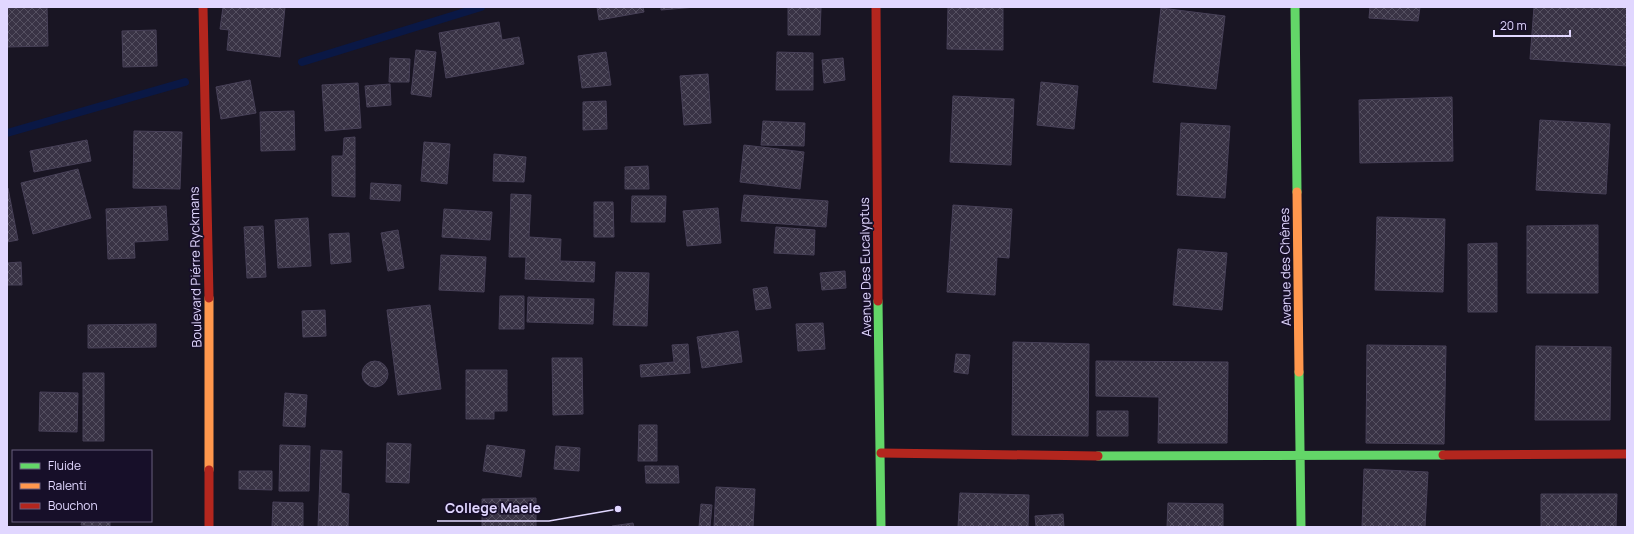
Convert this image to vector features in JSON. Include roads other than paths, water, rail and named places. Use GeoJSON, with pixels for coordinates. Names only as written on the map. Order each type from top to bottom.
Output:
{"type":"FeatureCollection","features":[{"type":"Feature","properties":{"kind":"street","name":"Boulevard Piérre Ryckmans"},"geometry":{"type":"LineString","coordinates":[[203,7],[209,307],[209,527]]}},
{"type":"Feature","properties":{"kind":"street","name":"Avenue Des Eucalyptus"},"geometry":{"type":"LineString","coordinates":[[876,7],[876,137],[881,527]]}},
{"type":"Feature","properties":{"kind":"street","name":"Avenue des Chênes"},"geometry":{"type":"LineString","coordinates":[[1295,7],[1301,527]]}},
{"type":"Feature","properties":{"kind":"street"},"geometry":{"type":"LineString","coordinates":[[881,454],[1144,457],[1627,454]]}},
{"type":"Feature","properties":{"kind":"waterway"},"geometry":{"type":"LineString","coordinates":[[302,62],[481,7]]}},
{"type":"Feature","properties":{"kind":"waterway"},"geometry":{"type":"LineString","coordinates":[[7,133],[185,82]]}},
{"type":"Feature","properties":{"kind":"place","name":"College Maele"},"geometry":{"type":"Point","coordinates":[618,509]}}]}
